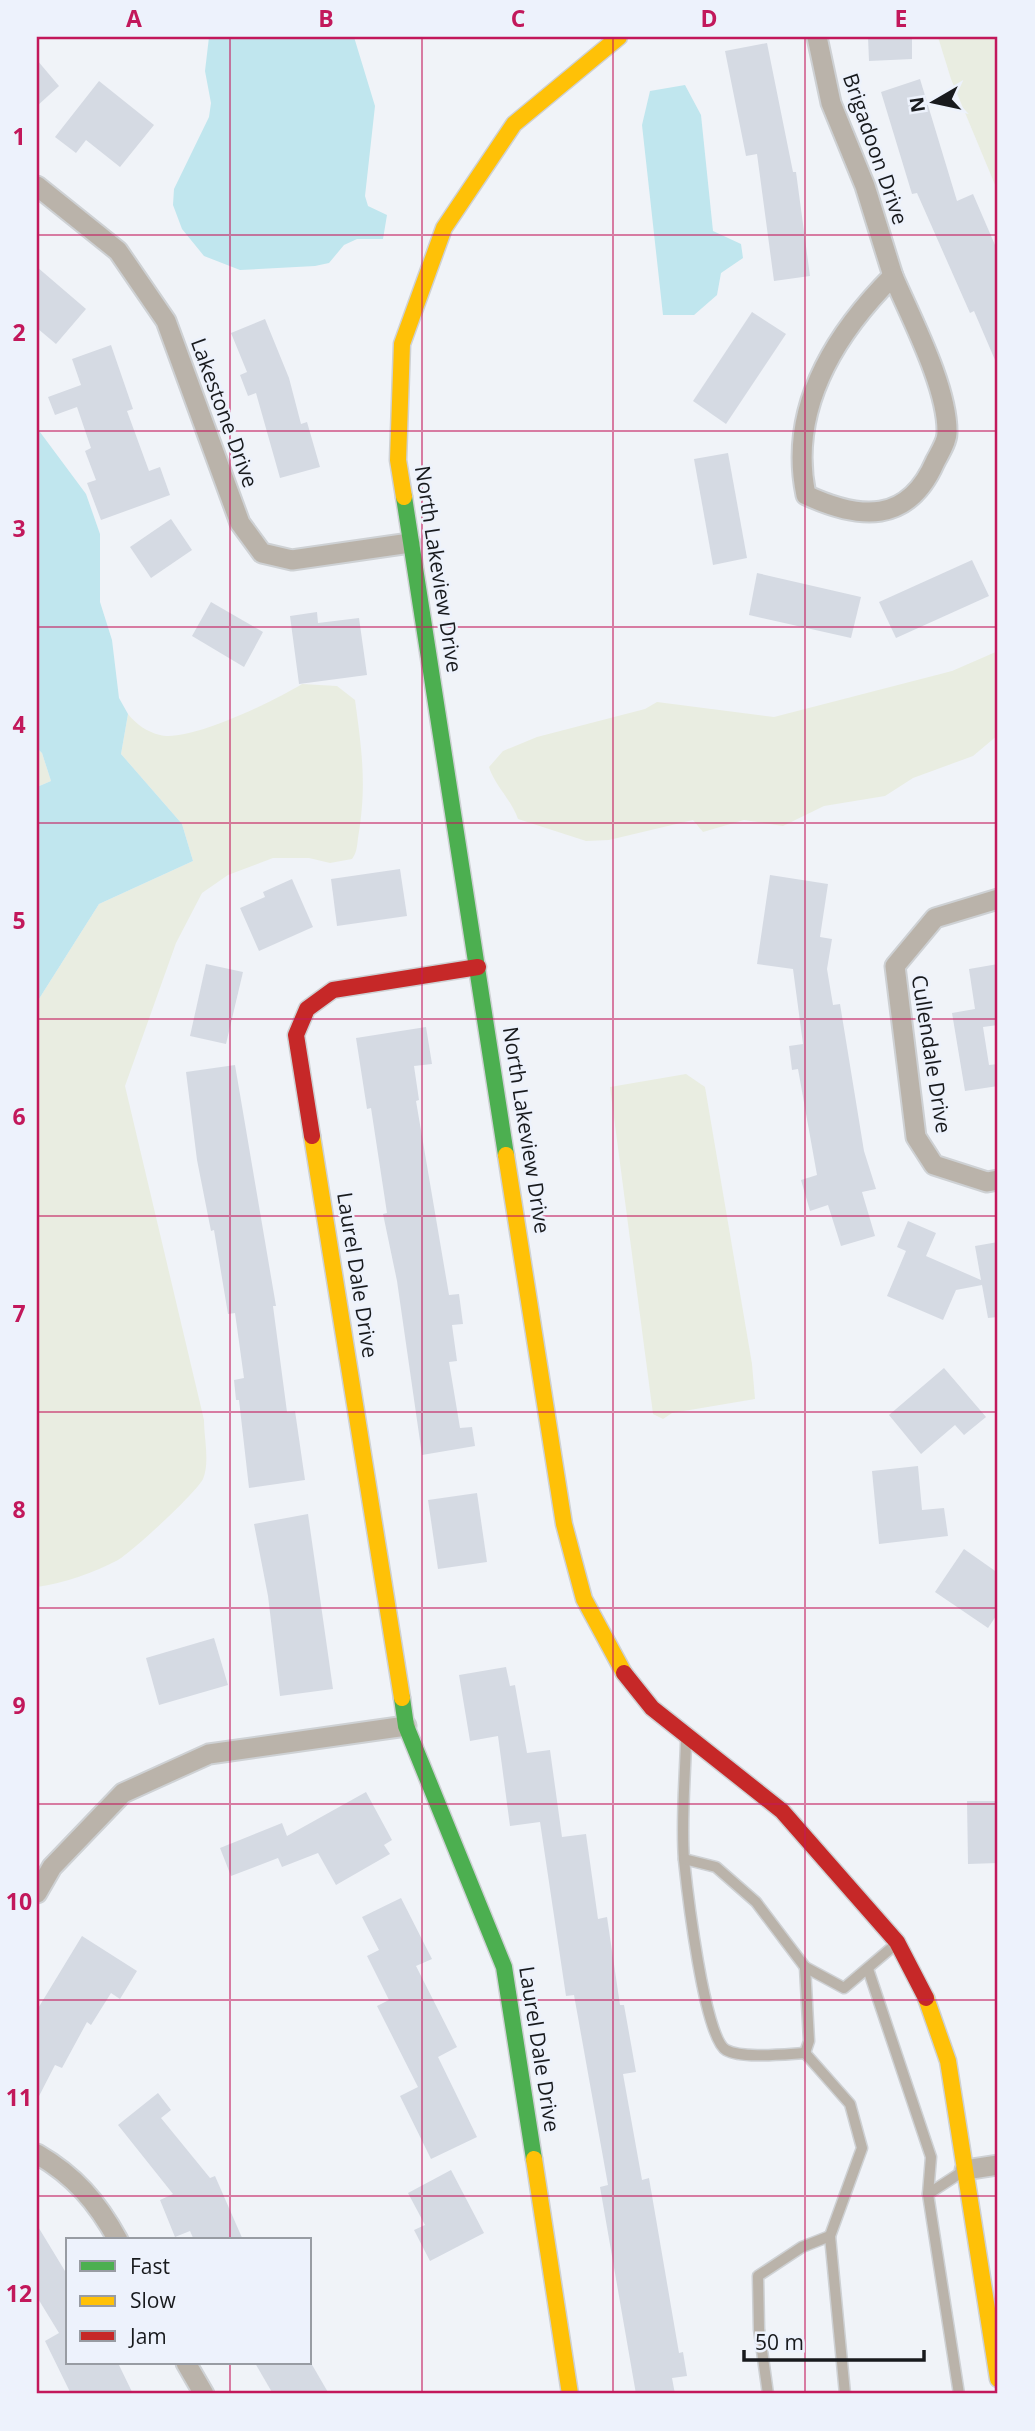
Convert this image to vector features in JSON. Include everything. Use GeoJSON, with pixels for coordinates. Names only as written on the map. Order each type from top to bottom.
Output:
{"type":"FeatureCollection","features":[{"type":"Feature","properties":{"kind":"street","name":"North Lakeview Drive"},"geometry":{"type":"LineString","coordinates":[[619,37],[514,124],[444,228],[402,344],[398,460],[564,1524],[584,1599],[620,1668],[652,1709],[782,1811],[897,1942],[930,2005],[948,2061],[998,2379]]}},
{"type":"Feature","properties":{"kind":"street","name":"Brigadoon Drive"},"geometry":{"type":"LineString","coordinates":[[817,37],[831,103],[864,187],[893,276],[929,360],[943,403],[948,435],[918,493],[903,503],[883,510],[863,513],[839,510],[806,495],[801,470],[806,420],[820,374],[836,342],[865,304],[893,276]]}},
{"type":"Feature","properties":{"kind":"street","name":"Lakestone Drive"},"geometry":{"type":"LineString","coordinates":[[37,186],[118,251],[166,321],[240,523],[262,552],[292,560],[410,543]]}},
{"type":"Feature","properties":{"kind":"street","name":"Cullendale Drive"},"geometry":{"type":"LineString","coordinates":[[998,899],[936,918],[895,966],[916,1137],[934,1165],[987,1182],[998,1180]]}},
{"type":"Feature","properties":{"kind":"street","name":"Laurel Dale Drive"},"geometry":{"type":"LineString","coordinates":[[478,967],[333,990],[307,1009],[296,1035],[406,1726],[504,1967],[570,2394]]}},
{"type":"Feature","properties":{"kind":"street"},"geometry":{"type":"LineString","coordinates":[[37,1893],[52,1867],[123,1793],[209,1754],[406,1726]]}},
{"type":"Feature","properties":{"kind":"street"},"geometry":{"type":"LineString","coordinates":[[37,2154],[58,2166],[98,2204],[117,2238]]}},
{"type":"Feature","properties":{"kind":"street"},"geometry":{"type":"LineString","coordinates":[[965,2170],[998,2165]]}},
{"type":"Feature","properties":{"kind":"street"},"geometry":{"type":"LineString","coordinates":[[187,2364],[204,2394]]}},
{"type":"Feature","properties":{"kind":"lane"},"geometry":{"type":"LineString","coordinates":[[686,1735],[684,1859],[707,2013],[717,2042],[726,2050],[744,2053],[805,2053],[850,2104],[862,2148],[830,2236],[845,2394]]}},
{"type":"Feature","properties":{"kind":"lane"},"geometry":{"type":"LineString","coordinates":[[684,1859],[716,1867],[756,1902],[805,1967],[844,1988],[897,1942]]}},
{"type":"Feature","properties":{"kind":"lane"},"geometry":{"type":"LineString","coordinates":[[805,1967],[809,2041],[805,2053]]}},
{"type":"Feature","properties":{"kind":"lane"},"geometry":{"type":"LineString","coordinates":[[868,1969],[931,2157],[928,2194],[959,2394]]}},
{"type":"Feature","properties":{"kind":"lane"},"geometry":{"type":"LineString","coordinates":[[928,2194],[965,2170]]}},
{"type":"Feature","properties":{"kind":"lane"},"geometry":{"type":"LineString","coordinates":[[768,2394],[759,2329],[758,2276],[802,2247],[830,2236]]}},
{"type":"Feature","properties":{"kind":"shaded area"},"geometry":{"type":"Polygon","coordinates":[[[938,37],[998,37],[998,192],[951,79],[938,37]]]}},
{"type":"Feature","properties":{"kind":"shaded area"},"geometry":{"type":"Polygon","coordinates":[[[998,651],[998,735],[973,756],[913,778],[885,796],[824,806],[783,826],[744,820],[703,832],[693,820],[609,840],[586,841],[518,819],[489,767],[503,751],[537,737],[645,709],[657,702],[774,717],[952,671],[998,651]]]}},
{"type":"Feature","properties":{"kind":"shaded area"},"geometry":{"type":"Polygon","coordinates":[[[302,684],[337,686],[355,700],[363,785],[355,854],[352,859],[330,863],[309,858],[273,858],[228,875],[202,893],[176,943],[125,1086],[204,1420],[206,1458],[203,1479],[177,1509],[118,1560],[78,1577],[37,1587],[37,1002],[99,904],[193,861],[182,824],[121,754],[128,714],[138,724],[160,735],[191,733],[273,700],[302,684]]]}},
{"type":"Feature","properties":{"kind":"shaded area"},"geometry":{"type":"Polygon","coordinates":[[[37,748],[42,753],[51,781],[37,787],[37,748]]]}},
{"type":"Feature","properties":{"kind":"shaded area"},"geometry":{"type":"Polygon","coordinates":[[[686,1074],[705,1087],[752,1364],[755,1399],[672,1413],[663,1419],[653,1414],[610,1087],[686,1074]]]}},
{"type":"Feature","properties":{"kind":"water"},"geometry":{"type":"Polygon","coordinates":[[[209,37],[354,37],[375,106],[365,196],[368,206],[387,215],[383,239],[357,239],[344,245],[329,263],[315,266],[240,270],[204,256],[182,229],[173,205],[174,189],[209,117],[211,103],[205,71],[209,37]]]}},
{"type":"Feature","properties":{"kind":"water"},"geometry":{"type":"Polygon","coordinates":[[[685,85],[701,115],[713,231],[741,244],[743,258],[721,273],[717,295],[694,315],[663,315],[642,125],[650,91],[685,85]]]}},
{"type":"Feature","properties":{"kind":"water"},"geometry":{"type":"Polygon","coordinates":[[[37,428],[86,494],[100,534],[100,602],[112,640],[119,698],[128,714],[121,754],[182,824],[193,861],[99,904],[37,1002],[37,787],[51,781],[42,753],[37,748],[37,428]]]}},
{"type":"Feature","properties":{"kind":"building"},"geometry":{"type":"Polygon","coordinates":[[[868,37],[912,37],[912,59],[869,61],[868,37]]]}},
{"type":"Feature","properties":{"kind":"building"},"geometry":{"type":"Polygon","coordinates":[[[767,43],[793,172],[796,172],[810,276],[774,281],[757,154],[746,156],[725,51],[767,43]]]}},
{"type":"Feature","properties":{"kind":"building"},"geometry":{"type":"Polygon","coordinates":[[[37,60],[59,86],[37,106],[37,60]]]}},
{"type":"Feature","properties":{"kind":"building"},"geometry":{"type":"Polygon","coordinates":[[[920,79],[957,201],[973,194],[998,252],[998,367],[974,311],[970,313],[917,193],[912,194],[881,92],[920,79]]]}},
{"type":"Feature","properties":{"kind":"building"},"geometry":{"type":"Polygon","coordinates":[[[99,81],[154,125],[120,167],[86,140],[76,153],[55,137],[99,81]]]}},
{"type":"Feature","properties":{"kind":"building"},"geometry":{"type":"Polygon","coordinates":[[[37,267],[86,309],[56,344],[37,328],[37,267]]]}},
{"type":"Feature","properties":{"kind":"building"},"geometry":{"type":"Polygon","coordinates":[[[752,312],[786,334],[726,424],[693,401],[752,312]]]}},
{"type":"Feature","properties":{"kind":"building"},"geometry":{"type":"Polygon","coordinates":[[[265,319],[289,378],[301,424],[307,422],[320,467],[280,478],[256,393],[248,396],[240,375],[247,372],[231,333],[265,319]]]}},
{"type":"Feature","properties":{"kind":"building"},"geometry":{"type":"Polygon","coordinates":[[[111,345],[133,409],[127,411],[149,471],[160,467],[170,495],[101,520],[87,483],[96,480],[85,451],[91,448],[77,407],[55,415],[48,397],[81,385],[72,359],[111,345]]]}},
{"type":"Feature","properties":{"kind":"building"},"geometry":{"type":"Polygon","coordinates":[[[728,453],[747,558],[713,565],[694,459],[728,453]]]}},
{"type":"Feature","properties":{"kind":"building"},"geometry":{"type":"Polygon","coordinates":[[[171,519],[192,550],[151,578],[130,547],[171,519]]]}},
{"type":"Feature","properties":{"kind":"building"},"geometry":{"type":"Polygon","coordinates":[[[972,560],[989,596],[896,638],[879,602],[972,560]]]}},
{"type":"Feature","properties":{"kind":"building"},"geometry":{"type":"Polygon","coordinates":[[[757,573],[861,597],[851,638],[749,615],[757,573]]]}},
{"type":"Feature","properties":{"kind":"building"},"geometry":{"type":"Polygon","coordinates":[[[211,602],[263,632],[244,667],[192,636],[211,602]]]}},
{"type":"Feature","properties":{"kind":"building"},"geometry":{"type":"Polygon","coordinates":[[[317,612],[318,623],[359,618],[367,675],[299,684],[290,616],[317,612]]]}},
{"type":"Feature","properties":{"kind":"building"},"geometry":{"type":"Polygon","coordinates":[[[400,869],[407,916],[337,926],[331,879],[400,869]]]}},
{"type":"Feature","properties":{"kind":"building"},"geometry":{"type":"Polygon","coordinates":[[[770,875],[828,884],[820,937],[832,939],[827,969],[833,1005],[840,1004],[864,1151],[876,1189],[862,1192],[875,1236],[841,1246],[828,1205],[810,1211],[801,1180],[817,1175],[798,1069],[792,1070],[789,1046],[803,1044],[793,969],[757,964],[770,875]]]}},
{"type":"Feature","properties":{"kind":"building"},"geometry":{"type":"Polygon","coordinates":[[[292,879],[313,927],[259,951],[240,908],[265,897],[263,892],[292,879]]]}},
{"type":"Feature","properties":{"kind":"building"},"geometry":{"type":"Polygon","coordinates":[[[206,964],[243,972],[226,1044],[190,1036],[206,964]]]}},
{"type":"Feature","properties":{"kind":"building"},"geometry":{"type":"Polygon","coordinates":[[[998,964],[998,1025],[983,1027],[989,1065],[998,1064],[998,1086],[965,1091],[952,1013],[975,1009],[969,969],[998,964]]]}},
{"type":"Feature","properties":{"kind":"building"},"geometry":{"type":"Polygon","coordinates":[[[426,1027],[432,1064],[414,1066],[419,1100],[416,1101],[449,1295],[459,1294],[463,1324],[452,1325],[457,1361],[449,1362],[460,1428],[472,1427],[475,1446],[422,1455],[397,1281],[383,1214],[387,1213],[371,1108],[367,1109],[356,1038],[426,1027]]]}},
{"type":"Feature","properties":{"kind":"building"},"geometry":{"type":"Polygon","coordinates":[[[235,1065],[276,1306],[273,1306],[287,1412],[295,1411],[305,1480],[249,1488],[239,1400],[236,1400],[234,1380],[244,1378],[235,1313],[228,1314],[214,1230],[211,1231],[197,1160],[186,1072],[235,1065]]]}},
{"type":"Feature","properties":{"kind":"building"},"geometry":{"type":"Polygon","coordinates":[[[908,1221],[936,1233],[926,1256],[981,1280],[975,1246],[998,1242],[998,1317],[988,1318],[982,1285],[956,1290],[943,1320],[887,1296],[906,1251],[897,1247],[908,1221]]]}},
{"type":"Feature","properties":{"kind":"building"},"geometry":{"type":"Polygon","coordinates":[[[944,1368],[986,1417],[964,1435],[955,1425],[921,1454],[889,1415],[944,1368]]]}},
{"type":"Feature","properties":{"kind":"building"},"geometry":{"type":"Polygon","coordinates":[[[918,1466],[922,1510],[944,1508],[948,1536],[879,1544],[872,1471],[918,1466]]]}},
{"type":"Feature","properties":{"kind":"building"},"geometry":{"type":"Polygon","coordinates":[[[477,1493],[487,1562],[438,1569],[428,1500],[477,1493]]]}},
{"type":"Feature","properties":{"kind":"building"},"geometry":{"type":"Polygon","coordinates":[[[308,1514],[333,1689],[280,1696],[268,1596],[254,1524],[308,1514]]]}},
{"type":"Feature","properties":{"kind":"building"},"geometry":{"type":"Polygon","coordinates":[[[964,1549],[998,1573],[998,1613],[988,1628],[935,1592],[964,1549]]]}},
{"type":"Feature","properties":{"kind":"building"},"geometry":{"type":"Polygon","coordinates":[[[214,1638],[228,1685],[159,1705],[146,1658],[214,1638]]]}},
{"type":"Feature","properties":{"kind":"building"},"geometry":{"type":"Polygon","coordinates":[[[506,1667],[510,1686],[515,1685],[527,1753],[550,1750],[562,1837],[586,1834],[598,1919],[607,1917],[620,2005],[624,2005],[636,2072],[623,2074],[642,2180],[649,2178],[679,2353],[683,2352],[687,2376],[672,2378],[675,2394],[636,2394],[600,2187],[608,2185],[574,1995],[566,1996],[540,1822],[510,1826],[498,1736],[470,1741],[459,1675],[506,1667]]]}},
{"type":"Feature","properties":{"kind":"building"},"geometry":{"type":"Polygon","coordinates":[[[366,1792],[392,1840],[384,1845],[390,1854],[336,1885],[318,1853],[282,1867],[278,1858],[231,1876],[220,1848],[282,1823],[287,1836],[366,1792]]]}},
{"type":"Feature","properties":{"kind":"building"},"geometry":{"type":"Polygon","coordinates":[[[967,1801],[998,1801],[998,1863],[968,1864],[967,1801]]]}},
{"type":"Feature","properties":{"kind":"building"},"geometry":{"type":"Polygon","coordinates":[[[401,1898],[432,1959],[416,1966],[457,2047],[438,2057],[477,2137],[431,2159],[400,2096],[418,2087],[377,2006],[389,2000],[367,1956],[379,1950],[362,1917],[401,1898]]]}},
{"type":"Feature","properties":{"kind":"building"},"geometry":{"type":"Polygon","coordinates":[[[82,1936],[137,1971],[120,1999],[111,1993],[91,2025],[87,2022],[62,2068],[55,2065],[37,2100],[37,2010],[82,1936]]]}},
{"type":"Feature","properties":{"kind":"building"},"geometry":{"type":"Polygon","coordinates":[[[158,2093],[171,2110],[161,2118],[210,2178],[215,2176],[242,2238],[193,2238],[190,2231],[175,2237],[160,2200],[173,2194],[118,2125],[158,2093]]]}},
{"type":"Feature","properties":{"kind":"building"},"geometry":{"type":"Polygon","coordinates":[[[451,2170],[484,2233],[430,2261],[414,2230],[425,2225],[408,2193],[451,2170]]]}},
{"type":"Feature","properties":{"kind":"building"},"geometry":{"type":"Polygon","coordinates":[[[37,2225],[66,2273],[66,2364],[118,2364],[133,2394],[71,2394],[45,2341],[59,2333],[37,2297],[37,2225]]]}},
{"type":"Feature","properties":{"kind":"building"},"geometry":{"type":"Polygon","coordinates":[[[256,2364],[312,2364],[329,2394],[273,2394],[256,2364]]]}},
{"type":"Feature","properties":{"kind":"traffic: fast"},"geometry":{"type":"LineString","coordinates":[[404,497],[506,1155]]}},
{"type":"Feature","properties":{"kind":"traffic: fast"},"geometry":{"type":"LineString","coordinates":[[402,1698],[406,1726],[504,1967],[534,2159]]}},
{"type":"Feature","properties":{"kind":"traffic: slow"},"geometry":{"type":"LineString","coordinates":[[404,497],[398,460],[402,344],[444,228],[514,124],[619,37]]}},
{"type":"Feature","properties":{"kind":"traffic: slow"},"geometry":{"type":"LineString","coordinates":[[312,1136],[402,1698]]}},
{"type":"Feature","properties":{"kind":"traffic: slow"},"geometry":{"type":"LineString","coordinates":[[506,1155],[564,1524],[584,1599],[624,1673]]}},
{"type":"Feature","properties":{"kind":"traffic: slow"},"geometry":{"type":"LineString","coordinates":[[926,1998],[948,2061],[998,2379]]}},
{"type":"Feature","properties":{"kind":"traffic: slow"},"geometry":{"type":"LineString","coordinates":[[534,2159],[570,2394]]}},
{"type":"Feature","properties":{"kind":"traffic: jam"},"geometry":{"type":"LineString","coordinates":[[312,1136],[296,1035],[307,1009],[333,990],[478,967]]}},
{"type":"Feature","properties":{"kind":"traffic: jam"},"geometry":{"type":"LineString","coordinates":[[624,1673],[652,1708],[782,1811],[897,1942],[926,1998]]}}]}
